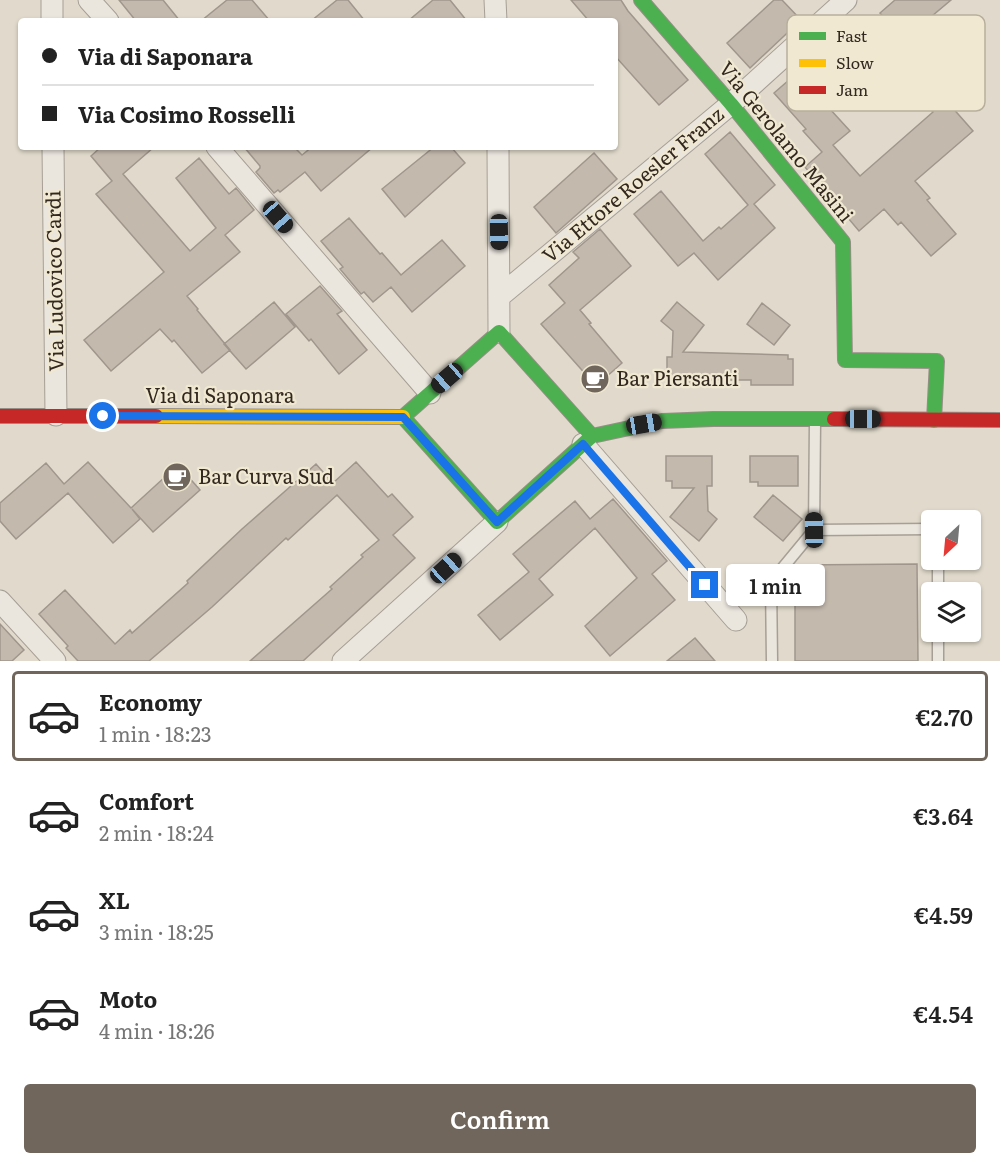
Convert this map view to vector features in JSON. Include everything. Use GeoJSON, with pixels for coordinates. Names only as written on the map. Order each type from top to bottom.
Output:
{"type":"FeatureCollection","features":[{"type":"Feature","properties":{"kind":"street"},"geometry":{"type":"LineString","coordinates":[[52,0],[52,18]]}},
{"type":"Feature","properties":{"kind":"street"},"geometry":{"type":"LineString","coordinates":[[89,0],[105,18]]}},
{"type":"Feature","properties":{"kind":"street"},"geometry":{"type":"LineString","coordinates":[[495,0],[496,18]]}},
{"type":"Feature","properties":{"kind":"street","name":"Via Gerolamo Masini"},"geometry":{"type":"LineString","coordinates":[[641,0],[731,104],[843,242],[844,360],[937,361],[934,420]]}},
{"type":"Feature","properties":{"kind":"street","name":"Via Ettore Roesler Franz"},"geometry":{"type":"LineString","coordinates":[[829,15],[846,0]]}},
{"type":"Feature","properties":{"kind":"street","name":"Via Ettore Roesler Franz"},"geometry":{"type":"LineString","coordinates":[[500,296],[731,104],[787,53]]}},
{"type":"Feature","properties":{"kind":"street","name":"Via Ludovico Cardi"},"geometry":{"type":"LineString","coordinates":[[53,150],[56,415]]}},
{"type":"Feature","properties":{"kind":"street"},"geometry":{"type":"LineString","coordinates":[[220,150],[430,393]]}},
{"type":"Feature","properties":{"kind":"street"},"geometry":{"type":"LineString","coordinates":[[498,150],[499,332],[736,620]]}},
{"type":"Feature","properties":{"kind":"street"},"geometry":{"type":"LineString","coordinates":[[497,522],[403,417],[499,332]]}},
{"type":"Feature","properties":{"kind":"street","name":"Via di Saponara"},"geometry":{"type":"LineString","coordinates":[[0,416],[403,417]]}},
{"type":"Feature","properties":{"kind":"street"},"geometry":{"type":"LineString","coordinates":[[343,661],[588,440],[628,427],[662,421],[815,418],[1000,420]]}},
{"type":"Feature","properties":{"kind":"street"},"geometry":{"type":"LineString","coordinates":[[0,601],[56,661]]}},
{"type":"Feature","properties":{"kind":"lane"},"geometry":{"type":"LineString","coordinates":[[772,661],[771,582],[814,530],[815,418]]}},
{"type":"Feature","properties":{"kind":"lane"},"geometry":{"type":"LineString","coordinates":[[814,530],[921,529]]}},
{"type":"Feature","properties":{"kind":"lane"},"geometry":{"type":"LineString","coordinates":[[938,642],[938,661]]}},
{"type":"Feature","properties":{"kind":"building"},"geometry":{"type":"Polygon","coordinates":[[[119,0],[163,0],[178,18],[134,18],[119,0]]]}},
{"type":"Feature","properties":{"kind":"building"},"geometry":{"type":"Polygon","coordinates":[[[227,0],[252,0],[267,18],[205,18],[227,0]]]}},
{"type":"Feature","properties":{"kind":"building"},"geometry":{"type":"Polygon","coordinates":[[[337,0],[348,0],[363,18],[315,18],[337,0]]]}},
{"type":"Feature","properties":{"kind":"building"},"geometry":{"type":"Polygon","coordinates":[[[433,0],[450,0],[465,18],[412,18],[433,0]]]}},
{"type":"Feature","properties":{"kind":"building"},"geometry":{"type":"Polygon","coordinates":[[[571,0],[621,0],[688,80],[659,105],[618,59],[618,18],[586,18],[571,0]]]}},
{"type":"Feature","properties":{"kind":"building"},"geometry":{"type":"Polygon","coordinates":[[[774,0],[782,0],[796,15],[787,15],[787,33],[750,68],[727,43],[774,0]]]}},
{"type":"Feature","properties":{"kind":"building"},"geometry":{"type":"Polygon","coordinates":[[[895,0],[951,0],[933,15],[882,15],[880,13],[895,0]]]}},
{"type":"Feature","properties":{"kind":"building"},"geometry":{"type":"Polygon","coordinates":[[[787,82],[787,108],[774,93],[787,82]]]}},
{"type":"Feature","properties":{"kind":"building"},"geometry":{"type":"Polygon","coordinates":[[[790,111],[832,111],[850,131],[833,145],[860,176],[933,112],[955,111],[973,131],[915,181],[930,198],[927,200],[956,234],[931,256],[901,222],[898,225],[884,209],[859,231],[805,167],[822,152],[803,131],[806,129],[790,111]]]}},
{"type":"Feature","properties":{"kind":"building"},"geometry":{"type":"Polygon","coordinates":[[[730,132],[775,185],[754,204],[775,228],[718,280],[694,253],[678,266],[634,214],[661,191],[703,241],[719,227],[721,229],[748,205],[705,154],[730,132]]]}},
{"type":"Feature","properties":{"kind":"building"},"geometry":{"type":"Polygon","coordinates":[[[98,150],[151,150],[123,174],[190,251],[216,228],[176,178],[199,158],[229,194],[236,188],[254,210],[225,235],[240,252],[187,296],[230,350],[202,373],[174,340],[172,342],[160,329],[111,371],[84,340],[164,272],[96,194],[112,181],[91,156],[98,150]]]}},
{"type":"Feature","properties":{"kind":"building"},"geometry":{"type":"Polygon","coordinates":[[[247,150],[297,150],[302,155],[308,150],[369,150],[321,191],[305,172],[280,192],[278,190],[274,193],[256,172],[260,166],[247,150]]]}},
{"type":"Feature","properties":{"kind":"building"},"geometry":{"type":"Polygon","coordinates":[[[430,150],[454,150],[465,163],[405,217],[382,189],[430,150]]]}},
{"type":"Feature","properties":{"kind":"building"},"geometry":{"type":"Polygon","coordinates":[[[594,153],[617,179],[556,233],[534,207],[594,153]]]}},
{"type":"Feature","properties":{"kind":"building"},"geometry":{"type":"Polygon","coordinates":[[[349,218],[401,275],[442,240],[465,266],[412,312],[391,287],[373,302],[364,292],[361,294],[340,269],[343,267],[321,241],[349,218]]]}},
{"type":"Feature","properties":{"kind":"building"},"geometry":{"type":"Polygon","coordinates":[[[600,229],[631,266],[580,310],[622,363],[596,386],[541,324],[565,303],[549,285],[579,258],[573,252],[600,229]]]}},
{"type":"Feature","properties":{"kind":"building"},"geometry":{"type":"Polygon","coordinates":[[[320,286],[342,311],[337,314],[367,350],[339,374],[311,339],[309,341],[286,314],[320,286]]]}},
{"type":"Feature","properties":{"kind":"building"},"geometry":{"type":"Polygon","coordinates":[[[274,302],[295,327],[246,369],[224,344],[274,302]]]}},
{"type":"Feature","properties":{"kind":"building"},"geometry":{"type":"Polygon","coordinates":[[[677,302],[704,325],[683,352],[788,355],[788,359],[793,359],[793,385],[751,385],[751,380],[710,380],[710,384],[667,384],[667,357],[672,357],[673,331],[661,321],[677,302]]]}},
{"type":"Feature","properties":{"kind":"building"},"geometry":{"type":"Polygon","coordinates":[[[762,303],[790,325],[774,345],[747,324],[762,303]]]}},
{"type":"Feature","properties":{"kind":"building"},"geometry":{"type":"Polygon","coordinates":[[[666,456],[712,456],[712,486],[707,486],[708,511],[717,519],[699,541],[670,517],[694,488],[672,488],[672,481],[666,481],[666,456]]]}},
{"type":"Feature","properties":{"kind":"building"},"geometry":{"type":"Polygon","coordinates":[[[750,456],[798,456],[798,486],[758,486],[758,482],[750,482],[750,456]]]}},
{"type":"Feature","properties":{"kind":"building"},"geometry":{"type":"Polygon","coordinates":[[[88,462],[131,508],[178,465],[200,490],[153,532],[132,509],[140,519],[113,543],[68,493],[16,539],[0,521],[0,503],[46,463],[64,484],[88,462]]]}},
{"type":"Feature","properties":{"kind":"building"},"geometry":{"type":"Polygon","coordinates":[[[356,462],[388,497],[392,494],[413,517],[393,535],[415,558],[303,661],[250,661],[332,589],[330,587],[379,540],[337,495],[149,661],[78,661],[66,648],[68,646],[39,614],[65,590],[115,644],[130,630],[132,633],[188,583],[187,581],[242,529],[316,464],[333,483],[356,462]]]}},
{"type":"Feature","properties":{"kind":"building"},"geometry":{"type":"Polygon","coordinates":[[[773,495],[802,519],[783,541],[754,517],[773,495]]]}},
{"type":"Feature","properties":{"kind":"building"},"geometry":{"type":"Polygon","coordinates":[[[613,499],[667,561],[652,574],[675,600],[610,656],[585,626],[637,578],[595,528],[539,579],[553,595],[500,640],[478,615],[529,572],[513,554],[575,501],[590,519],[613,499]]]}},
{"type":"Feature","properties":{"kind":"building"},"geometry":{"type":"Polygon","coordinates":[[[917,564],[918,661],[795,661],[795,565],[917,564]]]}},
{"type":"Feature","properties":{"kind":"building"},"geometry":{"type":"Polygon","coordinates":[[[0,624],[24,650],[12,661],[0,661],[0,624]]]}},
{"type":"Feature","properties":{"kind":"building"},"geometry":{"type":"Polygon","coordinates":[[[695,638],[715,661],[667,661],[695,638]]]}},
{"type":"Feature","properties":{"kind":"traffic: fast"},"geometry":{"type":"LineString","coordinates":[[641,0],[731,104],[843,242],[845,360],[937,361],[934,420]]}},
{"type":"Feature","properties":{"kind":"traffic: fast"},"geometry":{"type":"LineString","coordinates":[[403,417],[499,332],[592,436]]}},
{"type":"Feature","properties":{"kind":"traffic: fast"},"geometry":{"type":"LineString","coordinates":[[403,417],[497,522],[592,436],[662,421],[834,419]]}},
{"type":"Feature","properties":{"kind":"traffic: slow"},"geometry":{"type":"LineString","coordinates":[[156,416],[403,417]]}},
{"type":"Feature","properties":{"kind":"traffic: jam"},"geometry":{"type":"LineString","coordinates":[[0,416],[156,416]]}},
{"type":"Feature","properties":{"kind":"traffic: jam"},"geometry":{"type":"LineString","coordinates":[[834,419],[1000,420]]}},
{"type":"Feature","properties":{"kind":"place","name":"Bar Piersanti"},"geometry":{"type":"Point","coordinates":[595,379]}},
{"type":"Feature","properties":{"kind":"place","name":"Bar Curva Sud"},"geometry":{"type":"Point","coordinates":[177,477]}},
{"type":"Feature","properties":{"kind":"route"},"geometry":{"type":"LineString","coordinates":[[103,416],[403,417],[497,522],[583,444],[705,585]]}}]}
